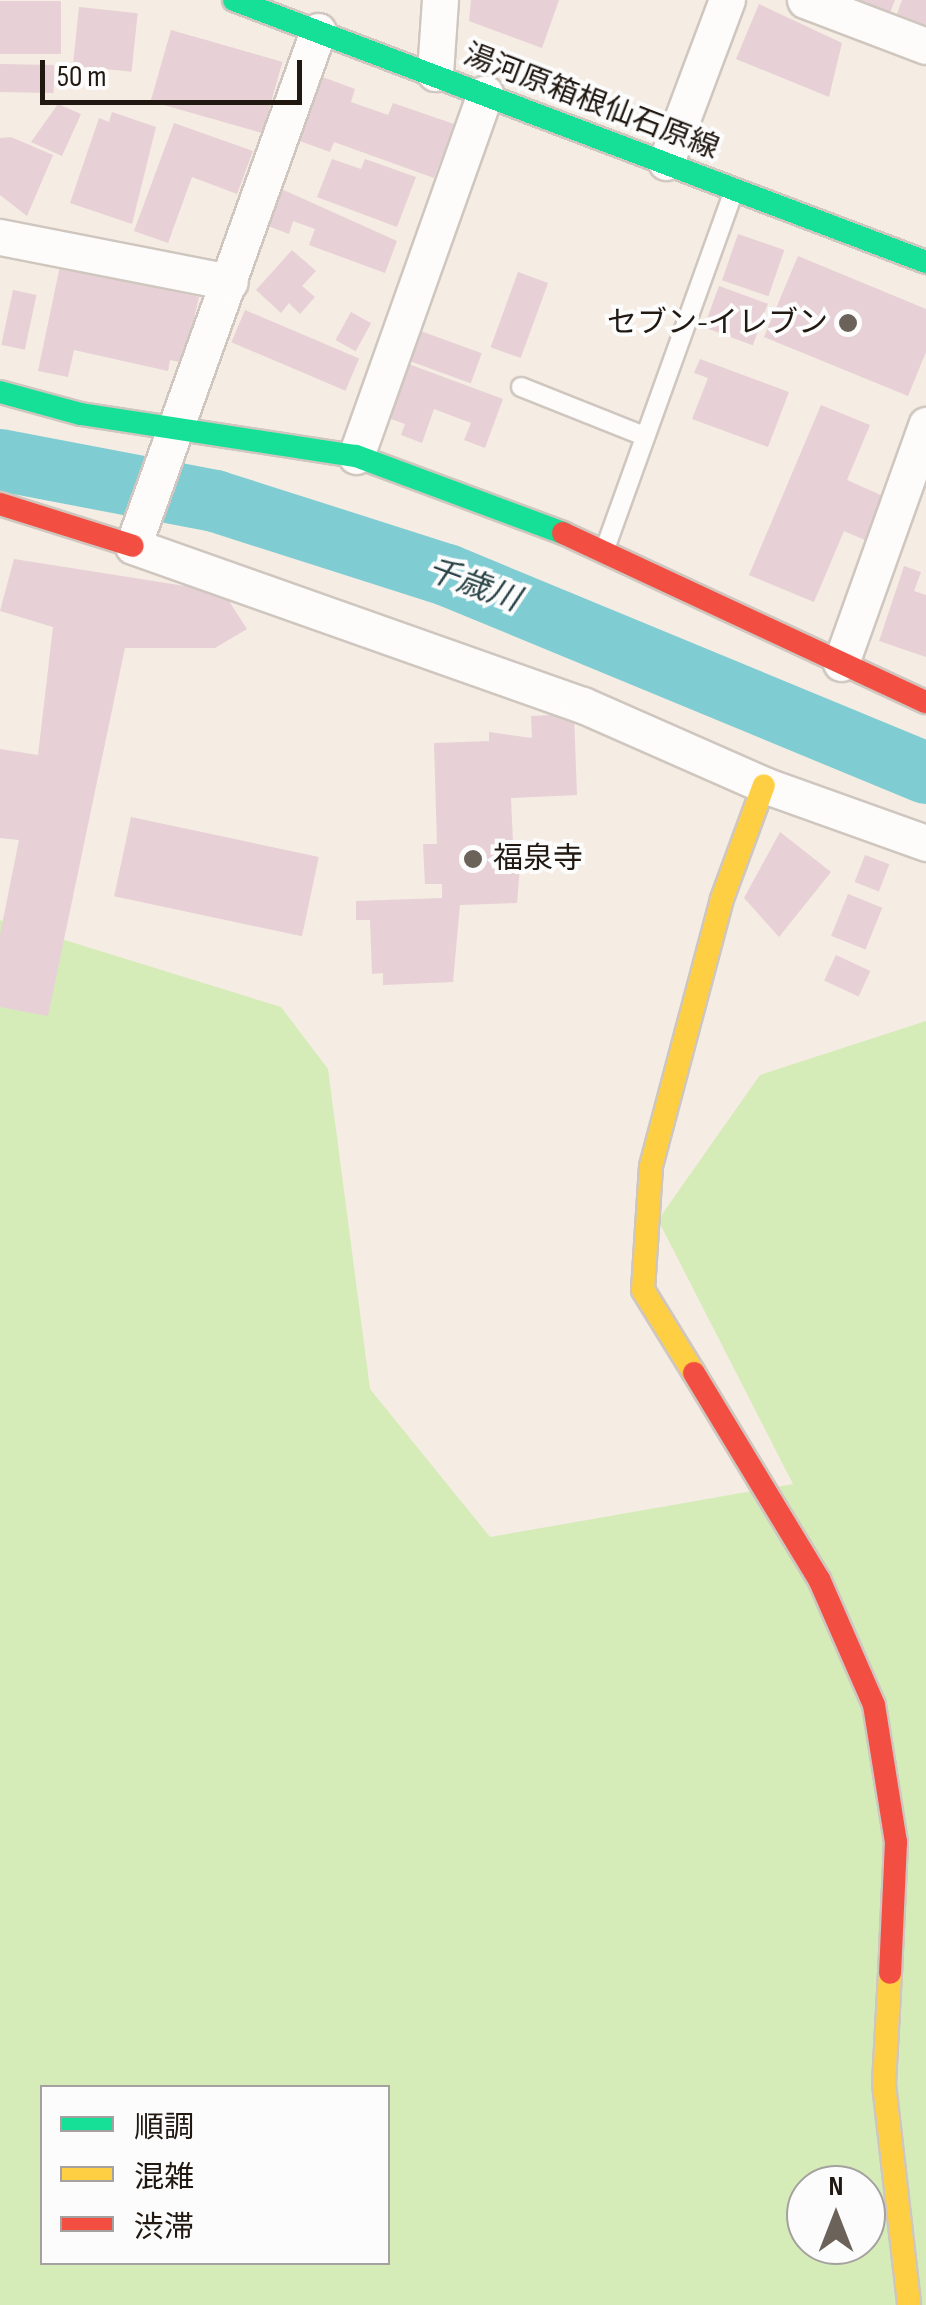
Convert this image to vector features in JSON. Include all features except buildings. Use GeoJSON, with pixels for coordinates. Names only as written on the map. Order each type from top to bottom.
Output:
{"type":"FeatureCollection","features":[{"type":"Feature","properties":{"kind":"street","name":"湯河原箱根仙石原線"},"geometry":{"type":"LineString","coordinates":[[234,0],[302,18],[435,74],[926,262]]}},
{"type":"Feature","properties":{"kind":"street"},"geometry":{"type":"LineString","coordinates":[[435,74],[440,0]]}},
{"type":"Feature","properties":{"kind":"street"},"geometry":{"type":"LineString","coordinates":[[666,162],[727,0]]}},
{"type":"Feature","properties":{"kind":"street"},"geometry":{"type":"LineString","coordinates":[[805,0],[926,46]]}},
{"type":"Feature","properties":{"kind":"street"},"geometry":{"type":"LineString","coordinates":[[133,546],[230,282],[302,18]]}},
{"type":"Feature","properties":{"kind":"street"},"geometry":{"type":"LineString","coordinates":[[356,456],[485,93]]}},
{"type":"Feature","properties":{"kind":"street"},"geometry":{"type":"LineString","coordinates":[[0,237],[230,282]]}},
{"type":"Feature","properties":{"kind":"street"},"geometry":{"type":"LineString","coordinates":[[0,392],[174,434],[356,456],[605,548],[926,702]]}},
{"type":"Feature","properties":{"kind":"street"},"geometry":{"type":"LineString","coordinates":[[841,664],[926,425]]}},
{"type":"Feature","properties":{"kind":"street"},"geometry":{"type":"LineString","coordinates":[[0,504],[133,546],[583,706],[764,785],[926,842]]}},
{"type":"Feature","properties":{"kind":"street"},"geometry":{"type":"LineString","coordinates":[[764,785],[722,899],[651,1166],[642,1290],[819,1579],[874,1705],[896,1842],[884,2084],[909,2305]]}},
{"type":"Feature","properties":{"kind":"lane"},"geometry":{"type":"LineString","coordinates":[[605,548],[735,189]]}},
{"type":"Feature","properties":{"kind":"lane"},"geometry":{"type":"LineString","coordinates":[[521,387],[644,436]]}},
{"type":"Feature","properties":{"kind":"green space"},"geometry":{"type":"Polygon","coordinates":[[[0,920],[281,1007],[328,1069],[370,1389],[490,1537],[793,1484],[658,1220],[760,1075],[926,1021],[926,2305],[0,2305],[0,920]]]}},
{"type":"Feature","properties":{"kind":"waterway","name":"千歳川"},"geometry":{"type":"LineString","coordinates":[[0,460],[215,501],[447,575],[926,773]]}},
{"type":"Feature","properties":{"kind":"traffic: fast"},"geometry":{"type":"LineString","coordinates":[[234,0],[926,262]]}},
{"type":"Feature","properties":{"kind":"traffic: fast"},"geometry":{"type":"LineString","coordinates":[[0,392],[81,414],[356,456],[563,533]]}},
{"type":"Feature","properties":{"kind":"traffic: slow"},"geometry":{"type":"LineString","coordinates":[[694,1373],[643,1290],[651,1166],[722,899],[764,785]]}},
{"type":"Feature","properties":{"kind":"traffic: slow"},"geometry":{"type":"LineString","coordinates":[[890,1973],[884,2084],[909,2305]]}},
{"type":"Feature","properties":{"kind":"traffic: jam"},"geometry":{"type":"LineString","coordinates":[[0,504],[133,546]]}},
{"type":"Feature","properties":{"kind":"traffic: jam"},"geometry":{"type":"LineString","coordinates":[[563,533],[926,702]]}},
{"type":"Feature","properties":{"kind":"traffic: jam"},"geometry":{"type":"LineString","coordinates":[[694,1373],[819,1579],[874,1705],[896,1842],[890,1973]]}},
{"type":"Feature","properties":{"kind":"place","name":"セブン-イレブン"},"geometry":{"type":"Point","coordinates":[848,323]}},
{"type":"Feature","properties":{"kind":"place","name":"福泉寺"},"geometry":{"type":"Point","coordinates":[473,859]}}]}
